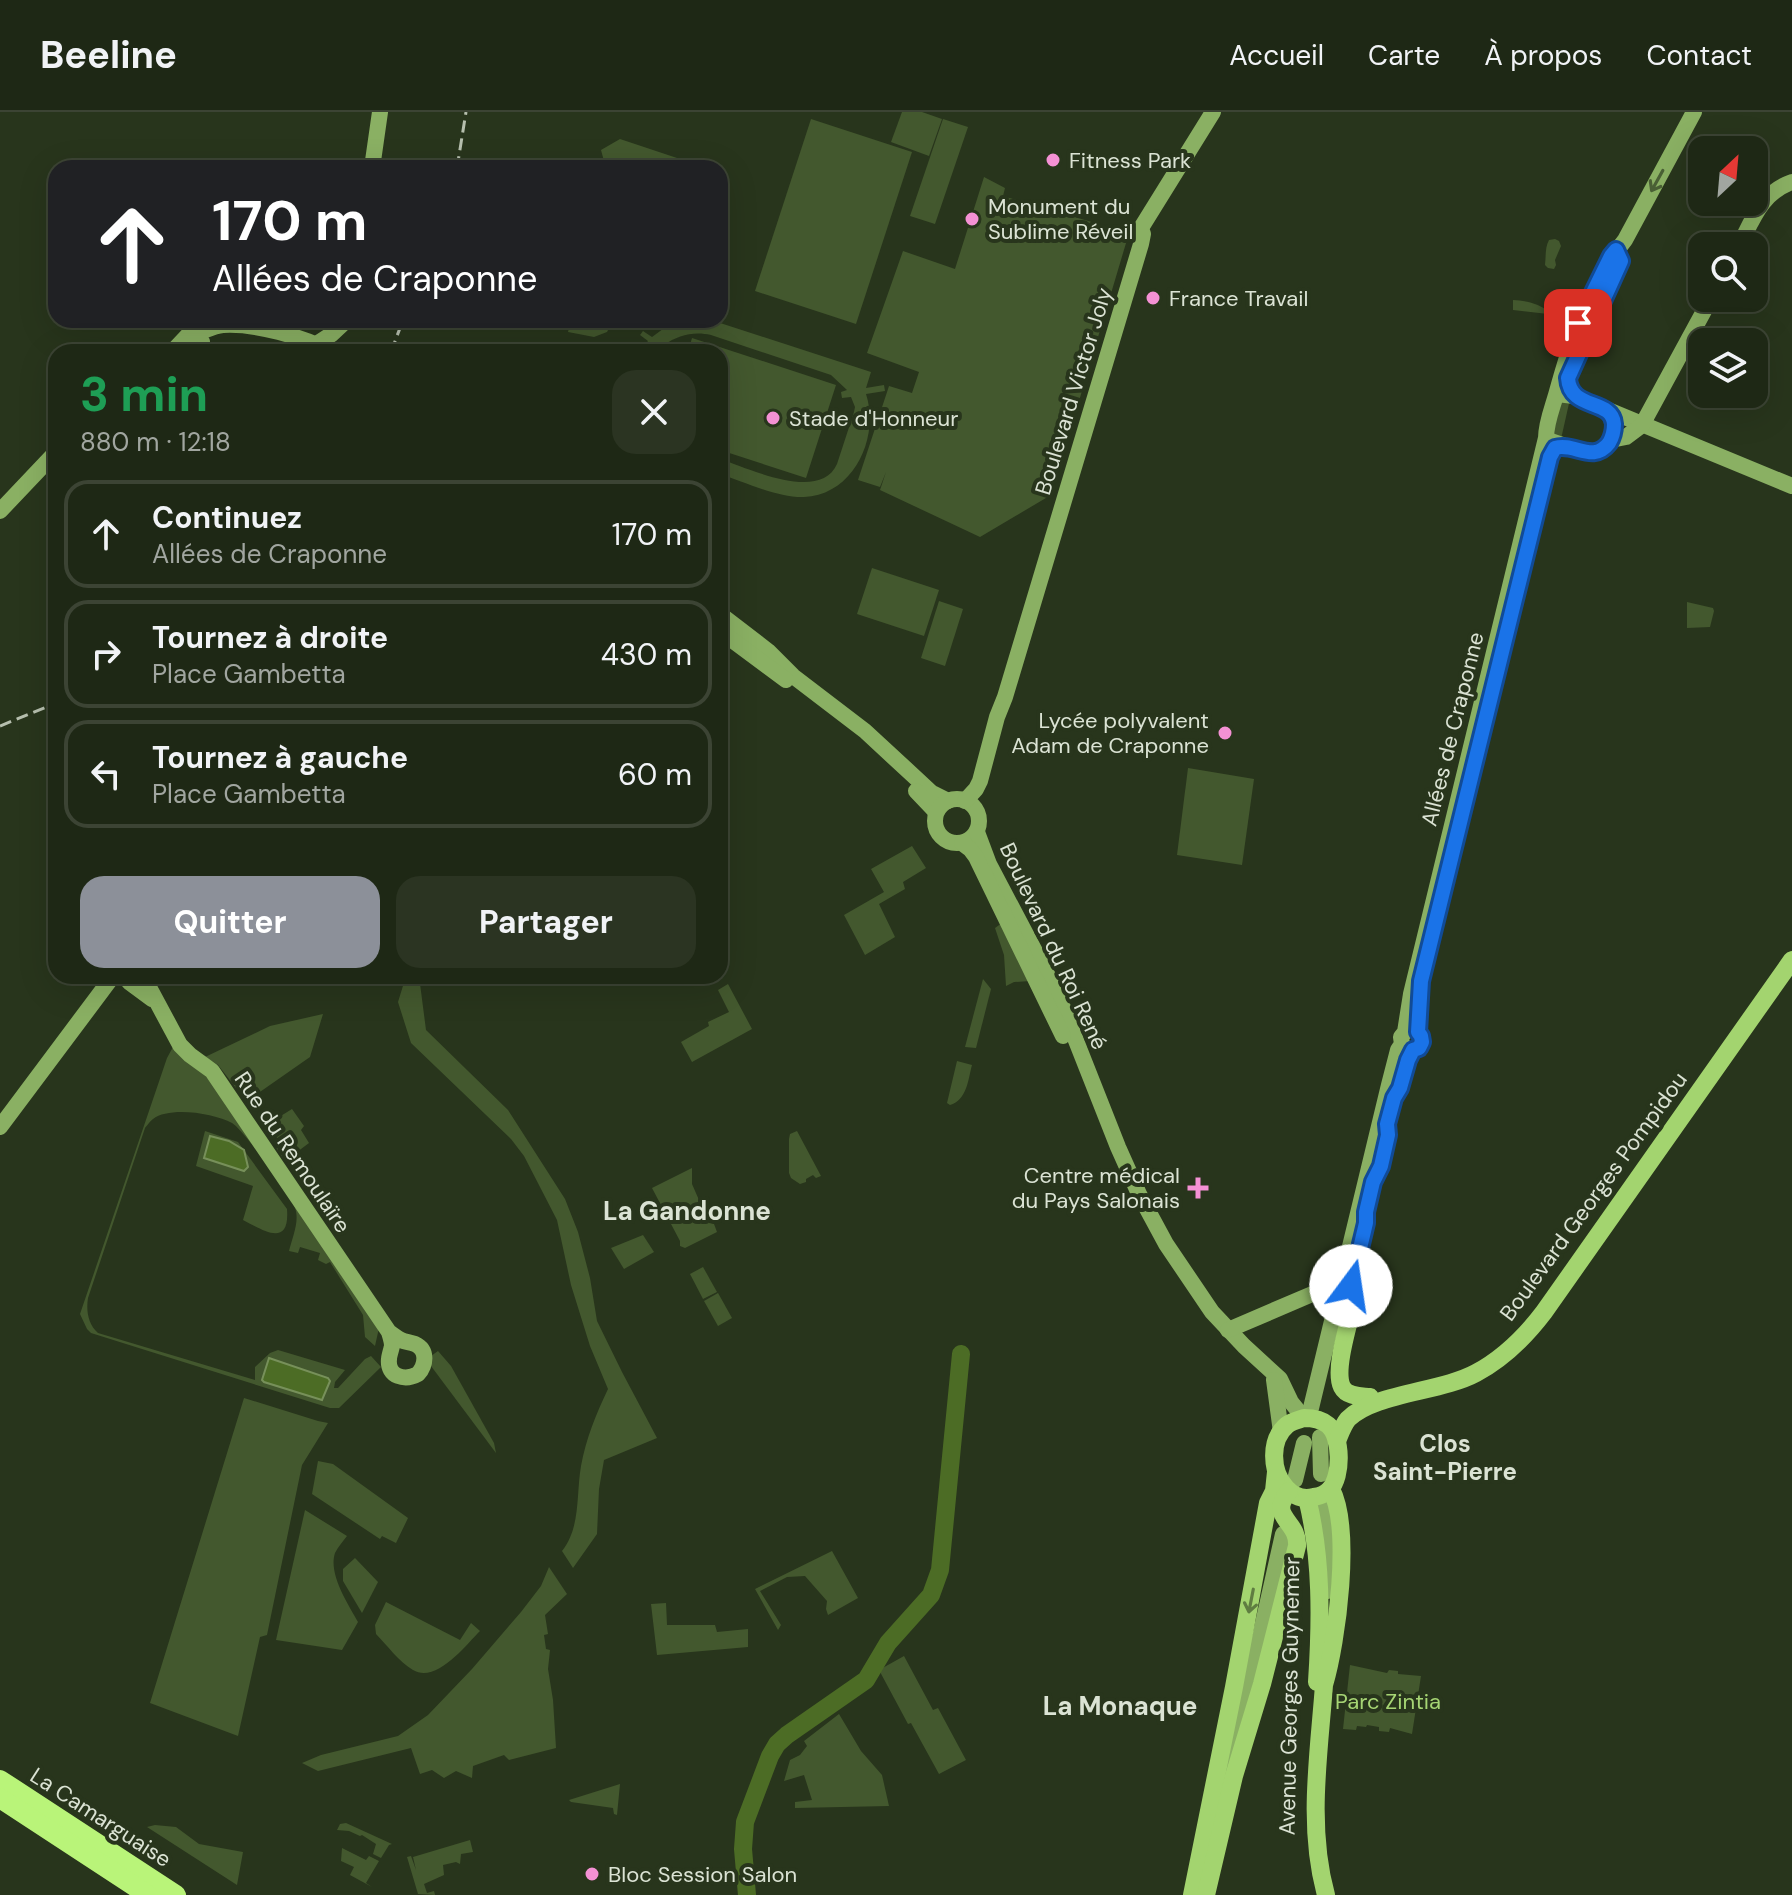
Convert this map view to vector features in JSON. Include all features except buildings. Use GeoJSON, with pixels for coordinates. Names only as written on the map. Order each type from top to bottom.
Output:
{"type":"FeatureCollection","features":[{"type":"Feature","properties":{"kind":"highway","name":"La Camarguaise"},"geometry":{"type":"LineString","coordinates":[[0,1780],[176,1895]]}},
{"type":"Feature","properties":{"kind":"highway","name":"La Camarguaise"},"geometry":{"type":"LineString","coordinates":[[0,1798],[148,1895]]}},
{"type":"Feature","properties":{"kind":"main road"},"geometry":{"type":"LineString","coordinates":[[373,160],[380,112]]}},
{"type":"Feature","properties":{"kind":"main road","name":"Boulevard Victor Joly"},"geometry":{"type":"LineString","coordinates":[[970,804],[988,783],[1006,718],[1005,697],[1141,244],[1141,228],[1213,112]]}},
{"type":"Feature","properties":{"kind":"main road","name":"Allées de Craponne"},"geometry":{"type":"LineString","coordinates":[[1317,1426],[1359,1258],[1373,1182],[1383,1157],[1387,1124],[1408,1060],[1421,981],[1550,457],[1555,448],[1571,342],[1586,304],[1611,256],[1625,240],[1694,112]]}},
{"type":"Feature","properties":{"kind":"main road"},"geometry":{"type":"LineString","coordinates":[[1746,232],[1771,192],[1792,182]]}},
{"type":"Feature","properties":{"kind":"main road"},"geometry":{"type":"LineString","coordinates":[[1611,440],[1626,437],[1642,425],[1703,312]]}},
{"type":"Feature","properties":{"kind":"main road"},"geometry":{"type":"LineString","coordinates":[[192,344],[213,328]]}},
{"type":"Feature","properties":{"kind":"main road"},"geometry":{"type":"LineString","coordinates":[[252,328],[312,344]]}},
{"type":"Feature","properties":{"kind":"main road"},"geometry":{"type":"LineString","coordinates":[[317,344],[339,328]]}},
{"type":"Feature","properties":{"kind":"main road"},"geometry":{"type":"LineString","coordinates":[[1565,395],[1792,486]]}},
{"type":"Feature","properties":{"kind":"main road"},"geometry":{"type":"LineString","coordinates":[[1554,442],[1580,451],[1595,453],[1602,450],[1611,440],[1614,425],[1613,418],[1606,410]]}},
{"type":"Feature","properties":{"kind":"main road"},"geometry":{"type":"LineString","coordinates":[[0,511],[48,460]]}},
{"type":"Feature","properties":{"kind":"main road"},"geometry":{"type":"LineString","coordinates":[[728,620],[768,651],[793,676],[865,731],[942,806]]}},
{"type":"Feature","properties":{"kind":"main road"},"geometry":{"type":"LineString","coordinates":[[728,637],[860,737],[942,806]]}},
{"type":"Feature","properties":{"kind":"main road"},"geometry":{"type":"LineString","coordinates":[[959,799],[970,804],[979,820],[973,837],[962,843],[950,843],[940,836],[934,826],[942,806],[959,799]]}},
{"type":"Feature","properties":{"kind":"main road","name":"Boulevard du Roi René"},"geometry":{"type":"LineString","coordinates":[[977,832],[989,864],[1058,995],[1139,1194],[1171,1254],[1212,1312],[1280,1379],[1291,1402],[1317,1426]]}},
{"type":"Feature","properties":{"kind":"main road","name":"Boulevard du Roi René"},"geometry":{"type":"LineString","coordinates":[[962,843],[976,857],[1082,1079],[1109,1124]]}},
{"type":"Feature","properties":{"kind":"main road","name":"Boulevard Georges Pompidou"},"geometry":{"type":"LineString","coordinates":[[1281,1432],[1295,1421],[1317,1426],[1379,1398],[1452,1383],[1473,1374],[1514,1347],[1531,1329],[1792,960]]}},
{"type":"Feature","properties":{"kind":"main road"},"geometry":{"type":"LineString","coordinates":[[0,1127],[120,984]]}},
{"type":"Feature","properties":{"kind":"main road","name":"Rue du Remoulaïre"},"geometry":{"type":"LineString","coordinates":[[131,984],[157,1003],[180,1045],[212,1071],[395,1341]]}},
{"type":"Feature","properties":{"kind":"main road","name":"Allées de Craponne"},"geometry":{"type":"LineString","coordinates":[[1317,1426],[1342,1278],[1398,1050],[1410,1040]]}},
{"type":"Feature","properties":{"kind":"main road"},"geometry":{"type":"LineString","coordinates":[[1359,1258],[1358,1282],[1343,1349],[1341,1382],[1349,1394],[1379,1398]]}},
{"type":"Feature","properties":{"kind":"main road"},"geometry":{"type":"LineString","coordinates":[[1335,1313],[1359,1258]]}},
{"type":"Feature","properties":{"kind":"main road"},"geometry":{"type":"LineString","coordinates":[[1228,1330],[1331,1286],[1342,1278]]}},
{"type":"Feature","properties":{"kind":"main road"},"geometry":{"type":"LineString","coordinates":[[1195,1886],[1268,1503],[1274,1491],[1274,1463],[1277,1438],[1281,1432],[1273,1374]]}},
{"type":"Feature","properties":{"kind":"main road"},"geometry":{"type":"LineString","coordinates":[[1206,1895],[1234,1776],[1262,1684],[1297,1546],[1295,1532],[1280,1507],[1281,1500],[1292,1486],[1317,1426]]}},
{"type":"Feature","properties":{"kind":"main road"},"geometry":{"type":"LineString","coordinates":[[1276,1472],[1292,1486],[1297,1496],[1324,1495],[1325,1490],[1336,1481],[1338,1468],[1317,1426]]}},
{"type":"Feature","properties":{"kind":"main road","name":"Avenue Georges Guynemer"},"geometry":{"type":"LineString","coordinates":[[1325,1490],[1337,1500],[1341,1560],[1339,1603],[1330,1666],[1324,1685],[1315,1817],[1319,1863],[1326,1895]]}},
{"type":"Feature","properties":{"kind":"main road","name":"Avenue Georges Guynemer"},"geometry":{"type":"LineString","coordinates":[[1307,1498],[1320,1584],[1317,1675],[1307,1769],[1311,1873],[1317,1895]]}},
{"type":"Feature","properties":{"kind":"main road"},"geometry":{"type":"LineString","coordinates":[[1195,1886],[1246,1699],[1283,1534]]}},
{"type":"Feature","properties":{"kind":"main road"},"geometry":{"type":"LineString","coordinates":[[1234,1776],[1246,1699]]}},
{"type":"Feature","properties":{"kind":"green space"},"geometry":{"type":"Polygon","coordinates":[[[902,112],[922,112],[942,119],[929,156],[891,142],[902,112]]]}},
{"type":"Feature","properties":{"kind":"green space"},"geometry":{"type":"Polygon","coordinates":[[[811,119],[912,152],[856,324],[755,291],[811,119]]]}},
{"type":"Feature","properties":{"kind":"green space"},"geometry":{"type":"Polygon","coordinates":[[[943,119],[968,127],[935,224],[910,216],[943,119]]]}},
{"type":"Feature","properties":{"kind":"green space"},"geometry":{"type":"Polygon","coordinates":[[[620,139],[683,160],[604,160],[601,150],[620,139]]]}},
{"type":"Feature","properties":{"kind":"green space"},"geometry":{"type":"Polygon","coordinates":[[[984,177],[1005,188],[1003,196],[1129,233],[1051,495],[980,537],[880,490],[886,472],[880,487],[858,480],[889,386],[912,393],[919,372],[867,353],[903,251],[955,269],[984,177]]]}},
{"type":"Feature","properties":{"kind":"green space"},"geometry":{"type":"Polygon","coordinates":[[[1555,239],[1561,246],[1554,269],[1545,265],[1549,240],[1555,239]]]}},
{"type":"Feature","properties":{"kind":"green space"},"geometry":{"type":"Polygon","coordinates":[[[1513,300],[1536,304],[1548,314],[1513,310],[1513,300]]]}},
{"type":"Feature","properties":{"kind":"green space"},"geometry":{"type":"Polygon","coordinates":[[[728,326],[871,372],[866,388],[884,385],[885,391],[866,394],[869,428],[859,461],[837,486],[822,494],[804,497],[773,492],[728,477],[728,462],[783,480],[815,481],[828,475],[837,464],[855,407],[851,397],[842,398],[841,392],[847,390],[831,375],[711,335],[698,333],[666,344],[646,344],[648,341],[640,335],[643,331],[652,337],[664,328],[728,328],[728,326]]]}},
{"type":"Feature","properties":{"kind":"green space"},"geometry":{"type":"Polygon","coordinates":[[[569,328],[609,328],[607,332],[594,337],[568,332],[569,328]]]}},
{"type":"Feature","properties":{"kind":"green space","name":"Stade d'Honneur"},"geometry":{"type":"Polygon","coordinates":[[[692,338],[710,344],[690,344],[692,338]]]}},
{"type":"Feature","properties":{"kind":"green space","name":"Stade d'Honneur"},"geometry":{"type":"Polygon","coordinates":[[[728,350],[836,385],[806,478],[728,453],[728,350]]]}},
{"type":"Feature","properties":{"kind":"green space"},"geometry":{"type":"Polygon","coordinates":[[[1570,399],[1561,439],[1554,434],[1553,423],[1560,402],[1570,399]]]}},
{"type":"Feature","properties":{"kind":"green space"},"geometry":{"type":"Polygon","coordinates":[[[872,568],[939,590],[924,636],[857,614],[872,568]]]}},
{"type":"Feature","properties":{"kind":"green space"},"geometry":{"type":"Polygon","coordinates":[[[939,601],[963,609],[945,666],[921,658],[939,601]]]}},
{"type":"Feature","properties":{"kind":"green space"},"geometry":{"type":"Polygon","coordinates":[[[1687,602],[1713,608],[1710,627],[1687,628],[1687,602]]]}},
{"type":"Feature","properties":{"kind":"green space"},"geometry":{"type":"Polygon","coordinates":[[[1188,768],[1254,779],[1242,865],[1177,855],[1188,768]]]}},
{"type":"Feature","properties":{"kind":"green space"},"geometry":{"type":"Polygon","coordinates":[[[912,846],[926,868],[903,882],[905,889],[879,904],[895,937],[865,955],[844,915],[884,892],[871,869],[912,846]]]}},
{"type":"Feature","properties":{"kind":"green space"},"geometry":{"type":"Polygon","coordinates":[[[1002,923],[1030,981],[1006,986],[1004,955],[995,928],[1002,923]]]}},
{"type":"Feature","properties":{"kind":"green space"},"geometry":{"type":"Polygon","coordinates":[[[983,979],[991,989],[976,1048],[965,1047],[983,979]]]}},
{"type":"Feature","properties":{"kind":"green space"},"geometry":{"type":"Polygon","coordinates":[[[404,984],[420,984],[426,1030],[508,1110],[565,1199],[578,1232],[597,1321],[657,1438],[604,1460],[597,1534],[573,1568],[562,1551],[575,1521],[586,1446],[608,1389],[590,1346],[571,1285],[557,1220],[524,1156],[511,1139],[411,1043],[398,1002],[404,984]]]}},
{"type":"Feature","properties":{"kind":"green space"},"geometry":{"type":"Polygon","coordinates":[[[728,984],[752,1029],[692,1062],[681,1042],[709,1026],[708,1022],[729,1012],[718,990],[728,984]]]}},
{"type":"Feature","properties":{"kind":"green space"},"geometry":{"type":"Polygon","coordinates":[[[323,1014],[310,1057],[257,1094],[245,1080],[236,1088],[218,1065],[205,1057],[270,1026],[323,1014]]]}},
{"type":"Feature","properties":{"kind":"green space"},"geometry":{"type":"Polygon","coordinates":[[[173,1047],[212,1082],[379,1328],[375,1346],[365,1337],[363,1315],[330,1262],[326,1264],[318,1260],[320,1253],[300,1247],[298,1253],[289,1251],[296,1224],[295,1208],[255,1149],[232,1123],[192,1112],[160,1115],[145,1128],[88,1298],[90,1321],[98,1333],[255,1380],[255,1367],[278,1350],[345,1370],[334,1388],[338,1388],[371,1356],[381,1367],[339,1408],[330,1408],[91,1333],[80,1314],[173,1047]]]}},
{"type":"Feature","properties":{"kind":"green space"},"geometry":{"type":"Polygon","coordinates":[[[957,1061],[972,1065],[963,1094],[950,1105],[947,1103],[957,1061]]]}},
{"type":"Feature","properties":{"kind":"green space"},"geometry":{"type":"Polygon","coordinates":[[[292,1109],[304,1126],[301,1130],[309,1143],[285,1161],[275,1146],[280,1142],[275,1135],[270,1138],[263,1127],[292,1109]]]}},
{"type":"Feature","properties":{"kind":"green space"},"geometry":{"type":"Polygon","coordinates":[[[205,1131],[238,1142],[287,1209],[287,1221],[280,1233],[267,1232],[243,1220],[253,1186],[196,1166],[205,1131]]]}},
{"type":"Feature","properties":{"kind":"green space"},"geometry":{"type":"Polygon","coordinates":[[[797,1131],[821,1176],[816,1178],[813,1175],[800,1184],[789,1173],[789,1139],[790,1134],[797,1131]]]}},
{"type":"Feature","properties":{"kind":"green space"},"geometry":{"type":"Polygon","coordinates":[[[692,1168],[692,1184],[709,1223],[714,1224],[717,1232],[685,1248],[680,1246],[652,1188],[692,1168]]]}},
{"type":"Feature","properties":{"kind":"green space"},"geometry":{"type":"Polygon","coordinates":[[[643,1235],[654,1252],[624,1269],[611,1248],[643,1235]]]}},
{"type":"Feature","properties":{"kind":"green space"},"geometry":{"type":"Polygon","coordinates":[[[703,1267],[717,1292],[703,1299],[690,1274],[703,1267]]]}},
{"type":"Feature","properties":{"kind":"green space"},"geometry":{"type":"Polygon","coordinates":[[[718,1293],[732,1318],[718,1326],[704,1301],[718,1293]]]}},
{"type":"Feature","properties":{"kind":"green space"},"geometry":{"type":"Polygon","coordinates":[[[438,1351],[451,1366],[494,1443],[496,1453],[431,1366],[431,1356],[438,1351]]]}},
{"type":"Feature","properties":{"kind":"green space"},"geometry":{"type":"Polygon","coordinates":[[[244,1398],[328,1423],[302,1465],[267,1635],[260,1637],[238,1736],[150,1703],[244,1398]]]}},
{"type":"Feature","properties":{"kind":"green space"},"geometry":{"type":"Polygon","coordinates":[[[318,1461],[333,1464],[408,1518],[396,1543],[382,1536],[380,1539],[312,1494],[318,1461]]]}},
{"type":"Feature","properties":{"kind":"green space"},"geometry":{"type":"Polygon","coordinates":[[[305,1510],[347,1536],[335,1553],[334,1570],[340,1589],[358,1622],[342,1650],[276,1640],[305,1510]]]}},
{"type":"Feature","properties":{"kind":"green space"},"geometry":{"type":"Polygon","coordinates":[[[832,1551],[858,1598],[828,1615],[827,1601],[805,1576],[787,1577],[760,1591],[781,1625],[778,1630],[755,1589],[832,1551]]]}},
{"type":"Feature","properties":{"kind":"green space"},"geometry":{"type":"Polygon","coordinates":[[[355,1558],[378,1582],[362,1613],[343,1581],[343,1569],[355,1558]]]}},
{"type":"Feature","properties":{"kind":"green space"},"geometry":{"type":"Polygon","coordinates":[[[549,1567],[567,1594],[545,1615],[548,1634],[544,1635],[546,1649],[550,1650],[548,1669],[556,1748],[509,1760],[504,1755],[473,1766],[472,1778],[456,1771],[444,1778],[432,1770],[420,1774],[411,1748],[318,1771],[302,1763],[321,1755],[398,1736],[428,1715],[521,1612],[541,1586],[549,1567]]]}},
{"type":"Feature","properties":{"kind":"green space"},"geometry":{"type":"Polygon","coordinates":[[[386,1602],[460,1640],[471,1623],[480,1631],[450,1661],[431,1672],[422,1673],[403,1663],[376,1634],[375,1625],[386,1602]]]}},
{"type":"Feature","properties":{"kind":"green space"},"geometry":{"type":"Polygon","coordinates":[[[666,1603],[667,1625],[715,1625],[717,1632],[748,1629],[748,1647],[657,1655],[651,1604],[666,1603]]]}},
{"type":"Feature","properties":{"kind":"green space"},"geometry":{"type":"Polygon","coordinates":[[[904,1656],[933,1710],[938,1708],[966,1760],[939,1774],[879,1670],[904,1656]]]}},
{"type":"Feature","properties":{"kind":"green space","name":"Parc Zintia"},"geometry":{"type":"Polygon","coordinates":[[[1350,1665],[1421,1676],[1412,1734],[1390,1728],[1389,1732],[1379,1731],[1379,1727],[1367,1725],[1357,1726],[1356,1730],[1343,1729],[1350,1665]]]}},
{"type":"Feature","properties":{"kind":"green space"},"geometry":{"type":"Polygon","coordinates":[[[839,1714],[861,1751],[882,1775],[889,1806],[795,1808],[795,1802],[812,1800],[804,1775],[784,1781],[790,1760],[800,1755],[807,1746],[804,1741],[839,1714]]]}},
{"type":"Feature","properties":{"kind":"green space"},"geometry":{"type":"Polygon","coordinates":[[[620,1784],[617,1815],[613,1808],[569,1800],[620,1784]]]}},
{"type":"Feature","properties":{"kind":"green space"},"geometry":{"type":"Polygon","coordinates":[[[346,1823],[392,1844],[381,1858],[373,1854],[376,1844],[362,1835],[337,1830],[340,1824],[346,1823]]]}},
{"type":"Feature","properties":{"kind":"green space"},"geometry":{"type":"Polygon","coordinates":[[[147,1827],[176,1827],[199,1844],[243,1852],[237,1885],[147,1827]]]}},
{"type":"Feature","properties":{"kind":"green space"},"geometry":{"type":"Polygon","coordinates":[[[470,1840],[473,1852],[461,1854],[460,1864],[443,1865],[444,1875],[424,1884],[427,1893],[434,1891],[435,1895],[418,1894],[407,1857],[411,1856],[416,1870],[413,1857],[470,1840]]]}},
{"type":"Feature","properties":{"kind":"green space"},"geometry":{"type":"Polygon","coordinates":[[[342,1848],[366,1860],[369,1856],[379,1861],[366,1883],[372,1887],[350,1875],[354,1867],[341,1861],[342,1848]]]}},
{"type":"Feature","properties":{"kind":"shaded area"},"geometry":{"type":"Polygon","coordinates":[[[210,1136],[229,1141],[244,1150],[248,1167],[244,1171],[204,1158],[210,1136]]]}},
{"type":"Feature","properties":{"kind":"shaded area"},"geometry":{"type":"Polygon","coordinates":[[[269,1358],[328,1378],[330,1381],[322,1400],[264,1382],[269,1358]]]}},
{"type":"Feature","properties":{"kind":"waterway"},"geometry":{"type":"LineString","coordinates":[[747,1895],[743,1849],[745,1822],[777,1744],[866,1680],[888,1643],[931,1595],[940,1570],[961,1354]]}},
{"type":"Feature","properties":{"kind":"railway"},"geometry":{"type":"LineString","coordinates":[[458,160],[466,112]]}},
{"type":"Feature","properties":{"kind":"railway"},"geometry":{"type":"LineString","coordinates":[[394,344],[400,328]]}},
{"type":"Feature","properties":{"kind":"railway"},"geometry":{"type":"LineString","coordinates":[[0,726],[48,706]]}},
{"type":"Feature","properties":{"kind":"place","name":"Fitness Park"},"geometry":{"type":"Point","coordinates":[1053,160]}},
{"type":"Feature","properties":{"kind":"place","name":"Monument du Sublime Réveil"},"geometry":{"type":"Point","coordinates":[972,219]}},
{"type":"Feature","properties":{"kind":"place","name":"France Travail"},"geometry":{"type":"Point","coordinates":[1153,298]}},
{"type":"Feature","properties":{"kind":"place","name":"Stade d'Honneur"},"geometry":{"type":"Point","coordinates":[773,418]}},
{"type":"Feature","properties":{"kind":"place","name":"Lycée polyvalent Adam de Craponne"},"geometry":{"type":"Point","coordinates":[1225,733]}},
{"type":"Feature","properties":{"kind":"place","name":"Centre médical du Pays Salonais"},"geometry":{"type":"Point","coordinates":[1198,1188]}},
{"type":"Feature","properties":{"kind":"place","name":"Bloc Session Salon"},"geometry":{"type":"Point","coordinates":[592,1874]}},
{"type":"Feature","properties":{"kind":"district","name":"La Gandonne"},"geometry":{"type":"Point","coordinates":[687,1211]}},
{"type":"Feature","properties":{"kind":"district","name":"Clos Saint-Pierre"},"geometry":{"type":"Point","coordinates":[1445,1458]}},
{"type":"Feature","properties":{"kind":"district","name":"La Monaque"},"geometry":{"type":"Point","coordinates":[1120,1706]}},
{"type":"Feature","properties":{"kind":"route"},"geometry":{"type":"LineString","coordinates":[[1351,1286],[1373,1182],[1381,1166],[1394,1098],[1408,1060],[1422,1042],[1418,1032],[1421,981],[1550,457],[1555,448],[1561,446],[1595,453],[1602,450],[1613,433],[1613,418],[1606,410],[1574,396],[1568,386],[1568,378],[1621,261],[1616,250],[1578,323]]}}]}
